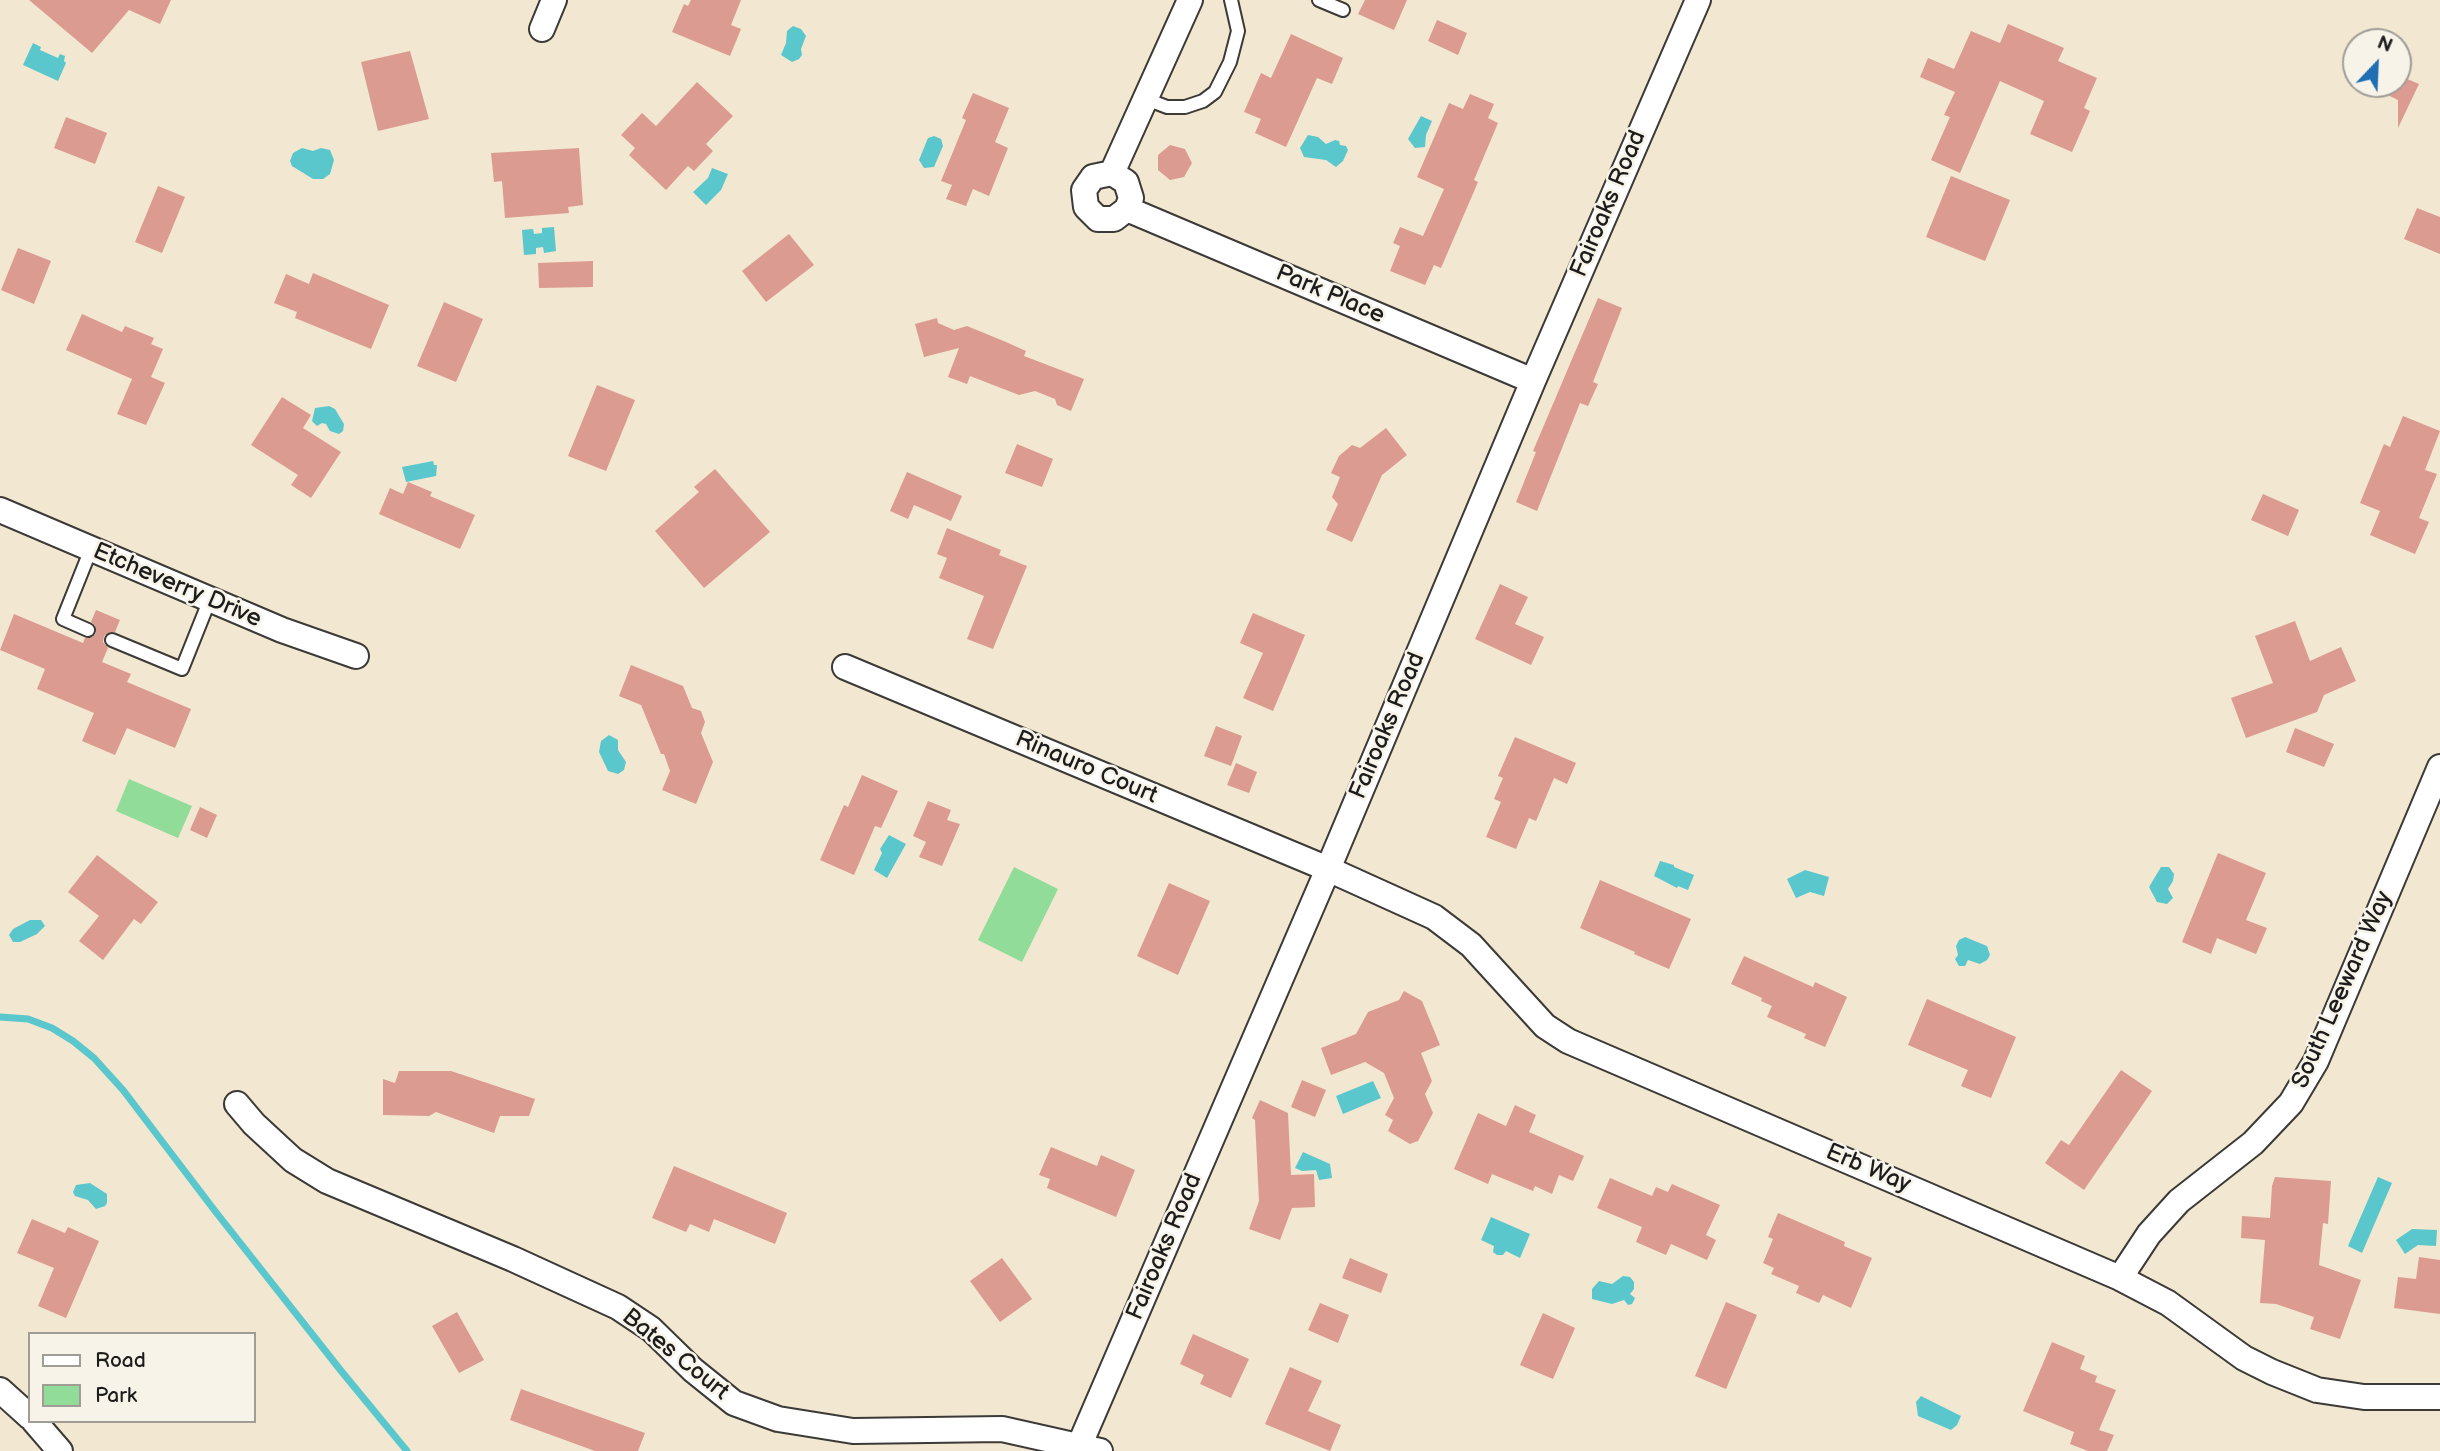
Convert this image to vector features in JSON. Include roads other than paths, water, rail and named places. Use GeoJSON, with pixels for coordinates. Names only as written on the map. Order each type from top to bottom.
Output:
{"type":"FeatureCollection","features":[{"type":"Feature","properties":{"kind":"street"},"geometry":{"type":"LineString","coordinates":[[542,29],[554,0]]}},
{"type":"Feature","properties":{"kind":"street"},"geometry":{"type":"LineString","coordinates":[[1112,173],[1190,0]]}},
{"type":"Feature","properties":{"kind":"street","name":"Fairoaks Road"},"geometry":{"type":"LineString","coordinates":[[1085,1449],[1533,381],[1698,0]]}},
{"type":"Feature","properties":{"kind":"street"},"geometry":{"type":"LineString","coordinates":[[1112,173],[1126,182],[1131,198],[1127,209],[1114,219],[1098,219],[1086,207],[1084,190],[1093,177],[1112,173]]}},
{"type":"Feature","properties":{"kind":"street","name":"Park Place"},"geometry":{"type":"LineString","coordinates":[[1127,209],[1533,381]]}},
{"type":"Feature","properties":{"kind":"street","name":"Etcheverry Drive"},"geometry":{"type":"LineString","coordinates":[[0,510],[282,630],[356,656]]}},
{"type":"Feature","properties":{"kind":"street","name":"Rinauro Court"},"geometry":{"type":"LineString","coordinates":[[845,667],[1328,869]]}},
{"type":"Feature","properties":{"kind":"street","name":"South Leeward Way"},"geometry":{"type":"LineString","coordinates":[[2120,1278],[2149,1234],[2179,1201],[2253,1143],[2291,1103],[2316,1061],[2440,767]]}},
{"type":"Feature","properties":{"kind":"street","name":"Erb Way"},"geometry":{"type":"LineString","coordinates":[[1328,869],[1434,917],[1471,945],[1545,1026],[1568,1041],[2120,1278],[2168,1303],[2245,1358],[2272,1372],[2317,1390],[2364,1397],[2440,1397]]}},
{"type":"Feature","properties":{"kind":"street","name":"Bates Court"},"geometry":{"type":"LineString","coordinates":[[237,1104],[254,1124],[293,1160],[327,1181],[513,1259],[618,1307],[651,1329],[734,1403],[778,1419],[853,1431],[1002,1429],[1085,1449]]}},
{"type":"Feature","properties":{"kind":"street"},"geometry":{"type":"LineString","coordinates":[[0,1390],[28,1415]]}},
{"type":"Feature","properties":{"kind":"street"},"geometry":{"type":"LineString","coordinates":[[36,1423],[60,1451]]}},
{"type":"Feature","properties":{"kind":"lane"},"geometry":{"type":"LineString","coordinates":[[1146,99],[1167,107],[1185,107],[1203,101],[1215,92],[1230,62],[1238,31],[1231,0]]}},
{"type":"Feature","properties":{"kind":"lane"},"geometry":{"type":"LineString","coordinates":[[1320,0],[1343,10]]}},
{"type":"Feature","properties":{"kind":"lane"},"geometry":{"type":"LineString","coordinates":[[88,630],[63,619],[91,549]]}},
{"type":"Feature","properties":{"kind":"lane"},"geometry":{"type":"LineString","coordinates":[[112,640],[182,669],[210,600]]}},
{"type":"Feature","properties":{"kind":"water"},"geometry":{"type":"Polygon","coordinates":[[[793,26],[801,29],[806,36],[801,49],[802,55],[792,62],[781,55],[787,31],[793,26]]]}},
{"type":"Feature","properties":{"kind":"water"},"geometry":{"type":"Polygon","coordinates":[[[33,43],[41,47],[40,50],[58,58],[60,54],[65,56],[66,63],[58,81],[23,65],[33,43]]]}},
{"type":"Feature","properties":{"kind":"water"},"geometry":{"type":"Polygon","coordinates":[[[1421,116],[1432,121],[1426,135],[1425,147],[1415,148],[1408,139],[1421,116]]]}},
{"type":"Feature","properties":{"kind":"water"},"geometry":{"type":"Polygon","coordinates":[[[1308,135],[1318,137],[1326,144],[1335,140],[1346,146],[1348,150],[1343,161],[1336,167],[1326,160],[1304,157],[1300,148],[1308,135]]]}},
{"type":"Feature","properties":{"kind":"water"},"geometry":{"type":"Polygon","coordinates":[[[934,136],[941,139],[943,146],[934,167],[924,168],[919,160],[928,138],[934,136]]]}},
{"type":"Feature","properties":{"kind":"water"},"geometry":{"type":"Polygon","coordinates":[[[302,148],[313,151],[321,148],[330,150],[334,160],[330,174],[323,179],[313,179],[292,166],[290,161],[293,153],[302,148]]]}},
{"type":"Feature","properties":{"kind":"water"},"geometry":{"type":"Polygon","coordinates":[[[712,168],[728,174],[721,190],[706,205],[693,192],[708,178],[712,168]]]}},
{"type":"Feature","properties":{"kind":"water"},"geometry":{"type":"Polygon","coordinates":[[[554,227],[556,251],[544,253],[543,247],[536,248],[536,254],[524,255],[522,230],[533,229],[534,234],[542,233],[542,228],[554,227]]]}},
{"type":"Feature","properties":{"kind":"water"},"geometry":{"type":"Polygon","coordinates":[[[329,406],[335,409],[344,424],[343,431],[339,434],[330,431],[326,424],[317,426],[312,421],[315,408],[329,406]]]}},
{"type":"Feature","properties":{"kind":"water"},"geometry":{"type":"Polygon","coordinates":[[[433,461],[434,465],[437,465],[436,476],[406,482],[402,467],[433,461]]]}},
{"type":"Feature","properties":{"kind":"water"},"geometry":{"type":"Polygon","coordinates":[[[609,735],[618,740],[618,750],[626,762],[624,770],[618,774],[608,771],[599,752],[601,741],[609,735]]]}},
{"type":"Feature","properties":{"kind":"water"},"geometry":{"type":"Polygon","coordinates":[[[889,835],[906,844],[887,878],[874,870],[882,853],[880,849],[889,835]]]}},
{"type":"Feature","properties":{"kind":"water"},"geometry":{"type":"Polygon","coordinates":[[[1660,861],[1694,875],[1688,890],[1678,886],[1677,888],[1654,876],[1660,861]]]}},
{"type":"Feature","properties":{"kind":"water"},"geometry":{"type":"Polygon","coordinates":[[[2161,867],[2169,867],[2174,874],[2168,889],[2173,898],[2167,904],[2157,902],[2149,887],[2161,867]]]}},
{"type":"Feature","properties":{"kind":"water"},"geometry":{"type":"Polygon","coordinates":[[[1805,870],[1829,877],[1824,896],[1810,892],[1796,898],[1787,879],[1805,870]]]}},
{"type":"Feature","properties":{"kind":"water"},"geometry":{"type":"Polygon","coordinates":[[[30,920],[41,920],[45,926],[37,934],[20,942],[13,942],[9,935],[13,929],[30,920]]]}},
{"type":"Feature","properties":{"kind":"water"},"geometry":{"type":"Polygon","coordinates":[[[1965,937],[1987,946],[1990,955],[1987,960],[1980,964],[1968,960],[1965,966],[1959,966],[1955,959],[1958,955],[1956,946],[1959,940],[1965,937]]]}},
{"type":"Feature","properties":{"kind":"water"},"geometry":{"type":"Polygon","coordinates":[[[1373,1081],[1381,1098],[1343,1114],[1336,1096],[1373,1081]]]}},
{"type":"Feature","properties":{"kind":"water"},"geometry":{"type":"Polygon","coordinates":[[[1303,1152],[1330,1164],[1332,1178],[1319,1180],[1316,1170],[1302,1171],[1295,1168],[1303,1152]]]}},
{"type":"Feature","properties":{"kind":"water"},"geometry":{"type":"Polygon","coordinates":[[[2378,1177],[2392,1183],[2362,1253],[2348,1246],[2378,1177]]]}},
{"type":"Feature","properties":{"kind":"water"},"geometry":{"type":"Polygon","coordinates":[[[90,1183],[107,1194],[105,1206],[96,1209],[88,1200],[75,1196],[73,1192],[76,1185],[90,1183]]]}},
{"type":"Feature","properties":{"kind":"water"},"geometry":{"type":"Polygon","coordinates":[[[1491,1217],[1530,1234],[1520,1258],[1506,1251],[1503,1255],[1497,1255],[1493,1252],[1494,1246],[1481,1240],[1491,1217]]]}},
{"type":"Feature","properties":{"kind":"water"},"geometry":{"type":"Polygon","coordinates":[[[2412,1229],[2437,1230],[2436,1246],[2418,1245],[2405,1254],[2396,1240],[2412,1229]]]}},
{"type":"Feature","properties":{"kind":"water"},"geometry":{"type":"Polygon","coordinates":[[[1623,1276],[1630,1277],[1634,1282],[1634,1289],[1630,1294],[1635,1298],[1632,1304],[1628,1305],[1624,1300],[1612,1304],[1592,1299],[1592,1289],[1599,1281],[1612,1284],[1623,1276]]]}},
{"type":"Feature","properties":{"kind":"water"},"geometry":{"type":"Polygon","coordinates":[[[1921,1396],[1961,1416],[1957,1425],[1951,1430],[1918,1416],[1916,1402],[1921,1396]]]}},
{"type":"Feature","properties":{"kind":"waterway"},"geometry":{"type":"LineString","coordinates":[[0,1017],[28,1019],[52,1028],[94,1058],[123,1090],[215,1211],[407,1451]]}}]}
